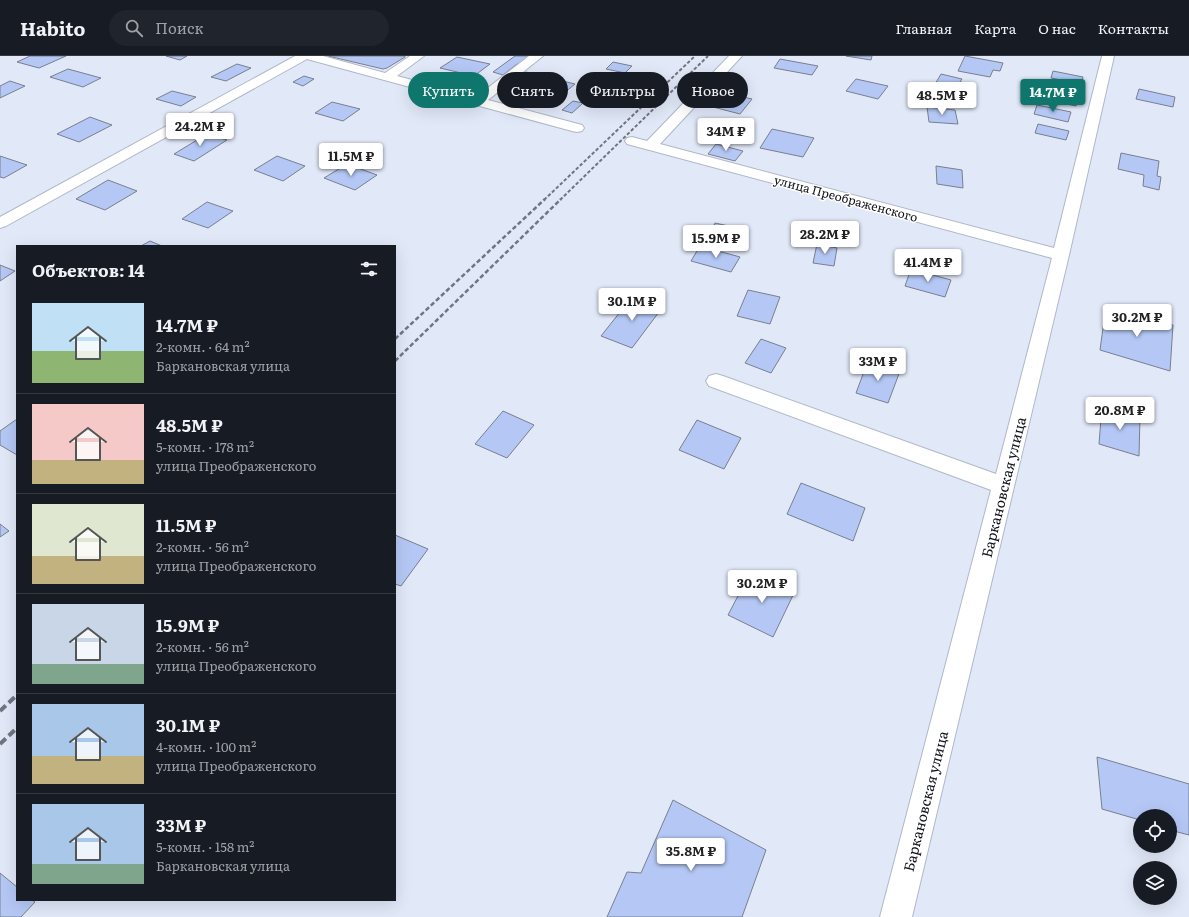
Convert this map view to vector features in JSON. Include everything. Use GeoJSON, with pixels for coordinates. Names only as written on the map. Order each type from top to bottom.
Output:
{"type":"FeatureCollection","features":[{"type":"Feature","properties":{"kind":"street"},"geometry":{"type":"LineString","coordinates":[[0,223],[304,56]]}},
{"type":"Feature","properties":{"kind":"street"},"geometry":{"type":"LineString","coordinates":[[309,56],[408,82]]}},
{"type":"Feature","properties":{"kind":"street"},"geometry":{"type":"LineString","coordinates":[[387,77],[418,56]]}},
{"type":"Feature","properties":{"kind":"street"},"geometry":{"type":"LineString","coordinates":[[489,93],[537,56]]}},
{"type":"Feature","properties":{"kind":"street"},"geometry":{"type":"LineString","coordinates":[[650,146],[736,56]]}},
{"type":"Feature","properties":{"kind":"street","name":"Баркановская улица"},"geometry":{"type":"LineString","coordinates":[[896,917],[1061,256],[1108,56]]}},
{"type":"Feature","properties":{"kind":"street"},"geometry":{"type":"LineString","coordinates":[[489,104],[577,128]]}},
{"type":"Feature","properties":{"kind":"street","name":"улица Преображенского"},"geometry":{"type":"LineString","coordinates":[[632,141],[1061,256]]}},
{"type":"Feature","properties":{"kind":"street"},"geometry":{"type":"LineString","coordinates":[[716,381],[1004,486]]}},
{"type":"Feature","properties":{"kind":"building"},"geometry":{"type":"Polygon","coordinates":[[[30,56],[66,56],[39,68],[17,62],[30,56]]]}},
{"type":"Feature","properties":{"kind":"building"},"geometry":{"type":"Polygon","coordinates":[[[166,56],[187,56],[180,60],[166,56]]]}},
{"type":"Feature","properties":{"kind":"building"},"geometry":{"type":"Polygon","coordinates":[[[328,56],[405,56],[405,57],[383,69],[328,56]]]}},
{"type":"Feature","properties":{"kind":"building"},"geometry":{"type":"Polygon","coordinates":[[[515,56],[532,56],[521,65],[517,64],[507,72],[497,73],[493,72],[515,56]]]}},
{"type":"Feature","properties":{"kind":"building"},"geometry":{"type":"Polygon","coordinates":[[[846,56],[872,56],[871,60],[846,56]]]}},
{"type":"Feature","properties":{"kind":"building"},"geometry":{"type":"Polygon","coordinates":[[[965,56],[1003,63],[1000,71],[993,70],[990,77],[958,71],[965,56]]]}},
{"type":"Feature","properties":{"kind":"building"},"geometry":{"type":"Polygon","coordinates":[[[457,57],[490,64],[479,72],[457,72],[440,68],[457,57]]]}},
{"type":"Feature","properties":{"kind":"building"},"geometry":{"type":"Polygon","coordinates":[[[780,59],[818,66],[812,75],[774,68],[780,59]]]}},
{"type":"Feature","properties":{"kind":"building"},"geometry":{"type":"Polygon","coordinates":[[[613,62],[632,66],[626,72],[606,69],[613,62]]]}},
{"type":"Feature","properties":{"kind":"building"},"geometry":{"type":"Polygon","coordinates":[[[237,64],[251,68],[226,81],[211,77],[237,64]]]}},
{"type":"Feature","properties":{"kind":"building"},"geometry":{"type":"Polygon","coordinates":[[[68,69],[101,78],[83,87],[50,77],[68,69]]]}},
{"type":"Feature","properties":{"kind":"building"},"geometry":{"type":"Polygon","coordinates":[[[1053,71],[1083,77],[1081,84],[1051,78],[1053,71]]]}},
{"type":"Feature","properties":{"kind":"building"},"geometry":{"type":"Polygon","coordinates":[[[941,74],[962,79],[960,82],[973,85],[968,94],[934,86],[941,74]]]}},
{"type":"Feature","properties":{"kind":"building"},"geometry":{"type":"Polygon","coordinates":[[[304,76],[314,79],[303,86],[293,82],[304,76]]]}},
{"type":"Feature","properties":{"kind":"building"},"geometry":{"type":"Polygon","coordinates":[[[856,79],[888,86],[878,99],[846,91],[856,79]]]}},
{"type":"Feature","properties":{"kind":"building"},"geometry":{"type":"Polygon","coordinates":[[[10,81],[25,86],[0,98],[0,86],[10,81]]]}},
{"type":"Feature","properties":{"kind":"building"},"geometry":{"type":"Polygon","coordinates":[[[568,82],[575,84],[568,90],[568,82]]]}},
{"type":"Feature","properties":{"kind":"building"},"geometry":{"type":"Polygon","coordinates":[[[1139,89],[1175,97],[1173,107],[1136,99],[1139,89]]]}},
{"type":"Feature","properties":{"kind":"building"},"geometry":{"type":"Polygon","coordinates":[[[172,91],[196,97],[181,106],[156,99],[172,91]]]}},
{"type":"Feature","properties":{"kind":"building"},"geometry":{"type":"Polygon","coordinates":[[[1045,92],[1078,99],[1076,106],[1043,99],[1045,92]]]}},
{"type":"Feature","properties":{"kind":"building"},"geometry":{"type":"Polygon","coordinates":[[[748,98],[752,99],[748,104],[748,98]]]}},
{"type":"Feature","properties":{"kind":"building"},"geometry":{"type":"Polygon","coordinates":[[[573,101],[576,102],[576,108],[578,108],[572,113],[562,110],[568,108],[568,105],[573,101]]]}},
{"type":"Feature","properties":{"kind":"building"},"geometry":{"type":"Polygon","coordinates":[[[332,102],[360,109],[343,121],[315,113],[332,102]]]}},
{"type":"Feature","properties":{"kind":"building"},"geometry":{"type":"Polygon","coordinates":[[[1037,105],[1071,112],[1068,122],[1034,114],[1037,105]]]}},
{"type":"Feature","properties":{"kind":"building"},"geometry":{"type":"Polygon","coordinates":[[[927,107],[955,110],[958,124],[929,122],[927,107]]]}},
{"type":"Feature","properties":{"kind":"building"},"geometry":{"type":"Polygon","coordinates":[[[717,108],[745,108],[740,114],[717,108]]]}},
{"type":"Feature","properties":{"kind":"building"},"geometry":{"type":"Polygon","coordinates":[[[90,117],[112,125],[79,142],[57,134],[90,117]]]}},
{"type":"Feature","properties":{"kind":"building"},"geometry":{"type":"Polygon","coordinates":[[[1038,124],[1069,131],[1066,140],[1035,133],[1038,124]]]}},
{"type":"Feature","properties":{"kind":"building"},"geometry":{"type":"Polygon","coordinates":[[[772,129],[814,138],[803,157],[760,148],[772,129]]]}},
{"type":"Feature","properties":{"kind":"building"},"geometry":{"type":"Polygon","coordinates":[[[207,134],[227,140],[194,161],[174,154],[207,134]]]}},
{"type":"Feature","properties":{"kind":"building"},"geometry":{"type":"Polygon","coordinates":[[[716,144],[743,151],[735,161],[708,154],[716,144]]]}},
{"type":"Feature","properties":{"kind":"building"},"geometry":{"type":"Polygon","coordinates":[[[1121,153],[1159,161],[1157,176],[1161,177],[1159,190],[1143,186],[1144,175],[1118,169],[1121,153]]]}},
{"type":"Feature","properties":{"kind":"building"},"geometry":{"type":"Polygon","coordinates":[[[0,156],[27,165],[4,178],[0,177],[0,156]]]}},
{"type":"Feature","properties":{"kind":"building"},"geometry":{"type":"Polygon","coordinates":[[[277,156],[305,166],[283,181],[254,170],[277,156]]]}},
{"type":"Feature","properties":{"kind":"building"},"geometry":{"type":"Polygon","coordinates":[[[347,164],[377,175],[355,190],[324,178],[347,164]]]}},
{"type":"Feature","properties":{"kind":"building"},"geometry":{"type":"Polygon","coordinates":[[[936,166],[962,170],[963,188],[937,184],[936,166]]]}},
{"type":"Feature","properties":{"kind":"building"},"geometry":{"type":"Polygon","coordinates":[[[108,180],[137,191],[105,210],[76,199],[108,180]]]}},
{"type":"Feature","properties":{"kind":"building"},"geometry":{"type":"Polygon","coordinates":[[[207,202],[233,211],[208,228],[182,219],[207,202]]]}},
{"type":"Feature","properties":{"kind":"building"},"geometry":{"type":"Polygon","coordinates":[[[715,223],[747,230],[740,247],[707,240],[715,223]]]}},
{"type":"Feature","properties":{"kind":"building"},"geometry":{"type":"Polygon","coordinates":[[[150,241],[160,245],[143,245],[150,241]]]}},
{"type":"Feature","properties":{"kind":"building"},"geometry":{"type":"Polygon","coordinates":[[[817,244],[837,248],[834,266],[813,263],[817,244]]]}},
{"type":"Feature","properties":{"kind":"building"},"geometry":{"type":"Polygon","coordinates":[[[700,246],[740,257],[731,272],[691,261],[700,246]]]}},
{"type":"Feature","properties":{"kind":"building"},"geometry":{"type":"Polygon","coordinates":[[[0,265],[15,271],[0,281],[0,265]]]}},
{"type":"Feature","properties":{"kind":"building"},"geometry":{"type":"Polygon","coordinates":[[[911,269],[951,280],[945,297],[905,286],[911,269]]]}},
{"type":"Feature","properties":{"kind":"building"},"geometry":{"type":"Polygon","coordinates":[[[748,290],[780,297],[770,324],[737,316],[748,290]]]}},
{"type":"Feature","properties":{"kind":"building"},"geometry":{"type":"Polygon","coordinates":[[[632,297],[662,308],[632,348],[601,336],[632,297]]]}},
{"type":"Feature","properties":{"kind":"building"},"geometry":{"type":"Polygon","coordinates":[[[1106,306],[1173,325],[1170,371],[1100,350],[1106,306]]]}},
{"type":"Feature","properties":{"kind":"building"},"geometry":{"type":"Polygon","coordinates":[[[761,339],[786,348],[771,373],[745,363],[761,339]]]}},
{"type":"Feature","properties":{"kind":"building"},"geometry":{"type":"Polygon","coordinates":[[[868,361],[900,371],[888,403],[856,393],[868,361]]]}},
{"type":"Feature","properties":{"kind":"building"},"geometry":{"type":"Polygon","coordinates":[[[1102,406],[1140,417],[1139,456],[1099,444],[1102,406]]]}},
{"type":"Feature","properties":{"kind":"building"},"geometry":{"type":"Polygon","coordinates":[[[503,411],[534,425],[507,458],[475,444],[503,411]]]}},
{"type":"Feature","properties":{"kind":"building"},"geometry":{"type":"Polygon","coordinates":[[[16,420],[16,454],[0,445],[0,431],[16,420]]]}},
{"type":"Feature","properties":{"kind":"building"},"geometry":{"type":"Polygon","coordinates":[[[697,420],[741,438],[724,469],[679,450],[697,420]]]}},
{"type":"Feature","properties":{"kind":"building"},"geometry":{"type":"Polygon","coordinates":[[[801,483],[865,508],[853,541],[787,514],[801,483]]]}},
{"type":"Feature","properties":{"kind":"building"},"geometry":{"type":"Polygon","coordinates":[[[0,524],[9,531],[0,537],[0,524]]]}},
{"type":"Feature","properties":{"kind":"building"},"geometry":{"type":"Polygon","coordinates":[[[396,535],[428,549],[401,586],[396,584],[396,535]]]}},
{"type":"Feature","properties":{"kind":"building"},"geometry":{"type":"Polygon","coordinates":[[[751,571],[795,591],[773,637],[728,615],[751,571]]]}},
{"type":"Feature","properties":{"kind":"building"},"geometry":{"type":"Polygon","coordinates":[[[1097,757],[1189,784],[1189,835],[1177,832],[1177,809],[1133,809],[1133,818],[1102,809],[1097,757]]]}},
{"type":"Feature","properties":{"kind":"building"},"geometry":{"type":"Polygon","coordinates":[[[673,800],[766,850],[742,917],[607,917],[627,872],[641,873],[673,800]]]}},
{"type":"Feature","properties":{"kind":"building"},"geometry":{"type":"Polygon","coordinates":[[[0,873],[16,886],[16,901],[35,902],[21,917],[0,917],[0,873]]]}},
{"type":"Feature","properties":{"kind":"railway"},"geometry":{"type":"LineString","coordinates":[[544,200],[695,56]]}},
{"type":"Feature","properties":{"kind":"railway"},"geometry":{"type":"LineString","coordinates":[[560,200],[708,56]]}},
{"type":"Feature","properties":{"kind":"railway"},"geometry":{"type":"LineString","coordinates":[[396,338],[545,199]]}},
{"type":"Feature","properties":{"kind":"railway"},"geometry":{"type":"LineString","coordinates":[[396,360],[561,199]]}},
{"type":"Feature","properties":{"kind":"railway"},"geometry":{"type":"LineString","coordinates":[[0,711],[16,696]]}},
{"type":"Feature","properties":{"kind":"railway"},"geometry":{"type":"LineString","coordinates":[[0,744],[16,729]]}}]}
